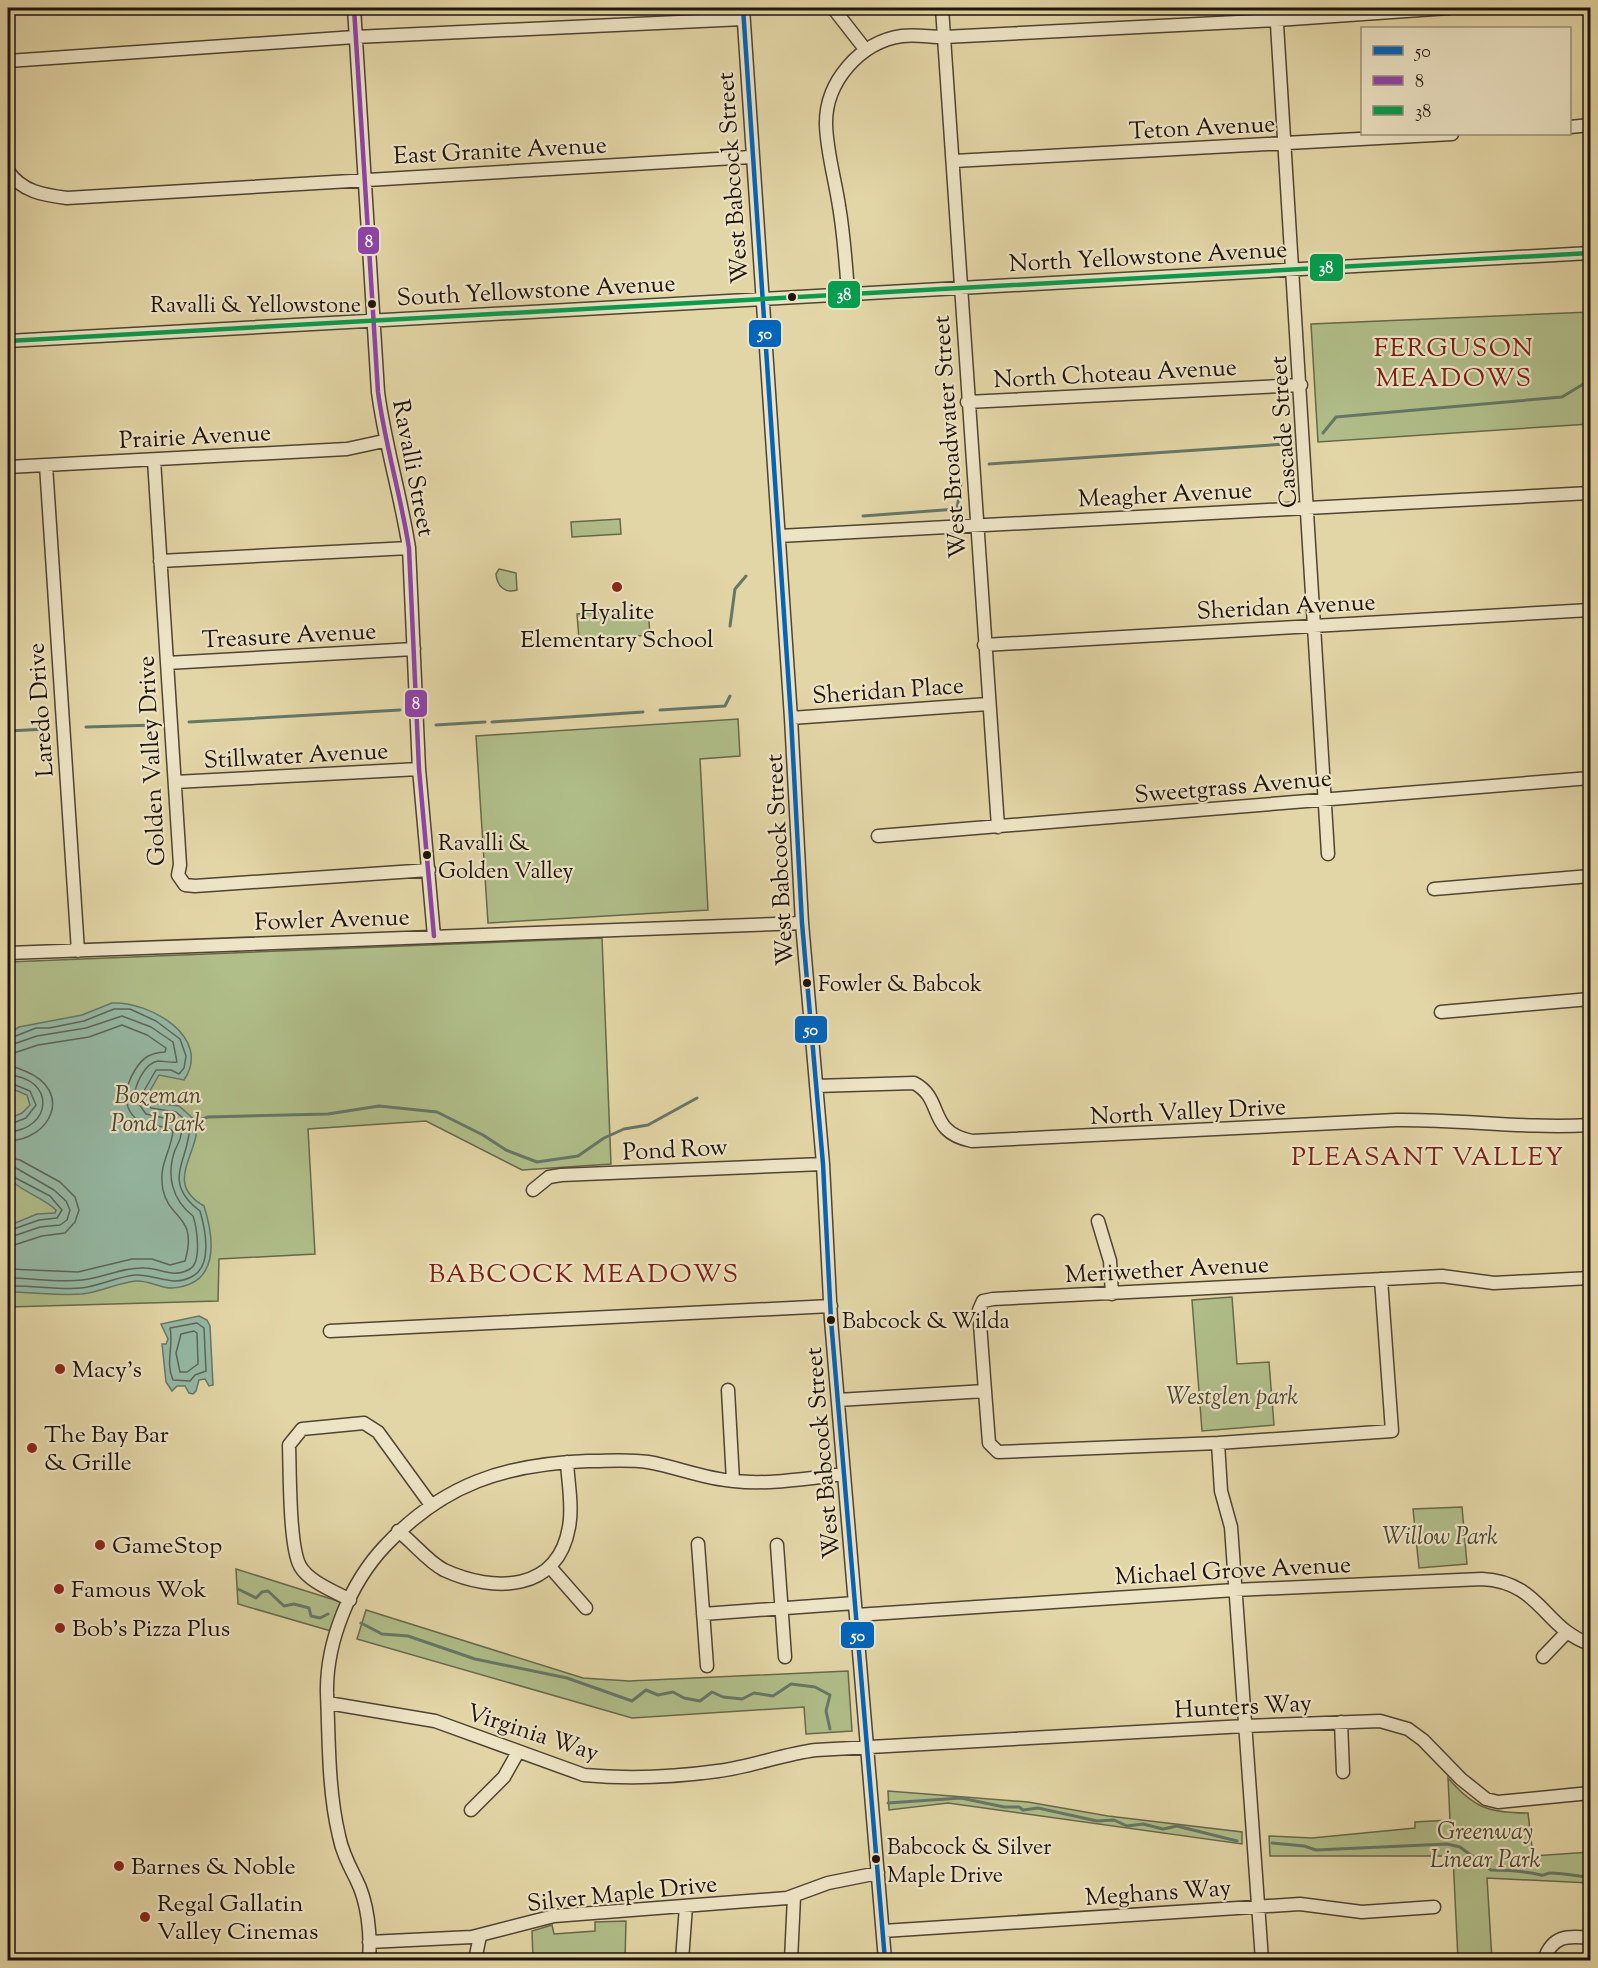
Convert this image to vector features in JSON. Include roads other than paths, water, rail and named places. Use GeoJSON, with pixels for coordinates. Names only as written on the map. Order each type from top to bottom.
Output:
{"type":"FeatureCollection","features":[{"type":"Feature","properties":{"kind":"street","name":"Ravalli Street"},"geometry":{"type":"LineString","coordinates":[[354,8],[378,393],[384,441],[404,515],[409,548],[419,769],[434,936]]}},
{"type":"Feature","properties":{"kind":"street"},"geometry":{"type":"LineString","coordinates":[[833,8],[865,49]]}},
{"type":"Feature","properties":{"kind":"street","name":"West Broadwater Street"},"geometry":{"type":"LineString","coordinates":[[942,8],[954,161],[967,402],[998,827]]}},
{"type":"Feature","properties":{"kind":"street"},"geometry":{"type":"LineString","coordinates":[[848,293],[842,221],[829,162],[826,122],[833,92],[845,68],[865,49],[903,36],[944,37],[1277,14],[1449,8]]}},
{"type":"Feature","properties":{"kind":"street"},"geometry":{"type":"LineString","coordinates":[[8,61],[743,13]]}},
{"type":"Feature","properties":{"kind":"street","name":"West Babcock Street"},"geometry":{"type":"LineString","coordinates":[[743,13],[751,157],[791,718],[802,923],[823,1164],[838,1400],[885,1960]]}},
{"type":"Feature","properties":{"kind":"street","name":"Cascade Street"},"geometry":{"type":"LineString","coordinates":[[1277,14],[1309,507],[1328,854]]}},
{"type":"Feature","properties":{"kind":"street"},"geometry":{"type":"LineString","coordinates":[[1571,127],[1590,126]]}},
{"type":"Feature","properties":{"kind":"street","name":"Teton Avenue"},"geometry":{"type":"LineString","coordinates":[[954,161],[1433,135]]}},
{"type":"Feature","properties":{"kind":"street","name":"East Granite Avenue"},"geometry":{"type":"LineString","coordinates":[[8,171],[24,188],[46,196],[67,198],[751,157]]}},
{"type":"Feature","properties":{"kind":"street","name":"North Yellowstone Avenue"},"geometry":{"type":"LineString","coordinates":[[960,287],[1590,253]]}},
{"type":"Feature","properties":{"kind":"street","name":"South Yellowstone Avenue"},"geometry":{"type":"LineString","coordinates":[[8,341],[960,287]]}},
{"type":"Feature","properties":{"kind":"street","name":"North Choteau Avenue"},"geometry":{"type":"LineString","coordinates":[[967,402],[1301,385]]}},
{"type":"Feature","properties":{"kind":"street","name":"Prairie Avenue"},"geometry":{"type":"LineString","coordinates":[[8,467],[347,449],[384,441]]}},
{"type":"Feature","properties":{"kind":"street","name":"Golden Valley Drive"},"geometry":{"type":"LineString","coordinates":[[154,460],[180,865],[178,875],[185,885],[429,870]]}},
{"type":"Feature","properties":{"kind":"street","name":"Laredo Drive"},"geometry":{"type":"LineString","coordinates":[[46,465],[78,951]]}},
{"type":"Feature","properties":{"kind":"street","name":"Meagher Avenue"},"geometry":{"type":"LineString","coordinates":[[779,536],[1590,493]]}},
{"type":"Feature","properties":{"kind":"street"},"geometry":{"type":"LineString","coordinates":[[160,561],[409,548]]}},
{"type":"Feature","properties":{"kind":"street","name":"Sheridan Avenue"},"geometry":{"type":"LineString","coordinates":[[984,645],[1590,610]]}},
{"type":"Feature","properties":{"kind":"street","name":"Treasure Avenue"},"geometry":{"type":"LineString","coordinates":[[167,663],[414,649]]}},
{"type":"Feature","properties":{"kind":"street","name":"Sheridan Place"},"geometry":{"type":"LineString","coordinates":[[791,718],[988,704]]}},
{"type":"Feature","properties":{"kind":"street","name":"Stillwater Avenue"},"geometry":{"type":"LineString","coordinates":[[175,782],[419,769]]}},
{"type":"Feature","properties":{"kind":"street","name":"Sweetgrass Avenue"},"geometry":{"type":"LineString","coordinates":[[878,836],[1590,778]]}},
{"type":"Feature","properties":{"kind":"street"},"geometry":{"type":"LineString","coordinates":[[1434,889],[1590,876]]}},
{"type":"Feature","properties":{"kind":"street","name":"Fowler Avenue"},"geometry":{"type":"LineString","coordinates":[[8,953],[802,923]]}},
{"type":"Feature","properties":{"kind":"street"},"geometry":{"type":"LineString","coordinates":[[1441,1012],[1590,999]]}},
{"type":"Feature","properties":{"kind":"street","name":"North Valley Drive"},"geometry":{"type":"LineString","coordinates":[[816,1086],[914,1083],[931,1101],[943,1128],[958,1138],[972,1141],[1396,1120],[1449,1119],[1557,1127],[1590,1125]]}},
{"type":"Feature","properties":{"kind":"street","name":"Pond Row"},"geometry":{"type":"LineString","coordinates":[[534,1190],[549,1177],[561,1175],[823,1164]]}},
{"type":"Feature","properties":{"kind":"street"},"geometry":{"type":"LineString","coordinates":[[1098,1221],[1110,1261],[1112,1294]]}},
{"type":"Feature","properties":{"kind":"street","name":"Meriwether Avenue"},"geometry":{"type":"LineString","coordinates":[[985,1391],[979,1310],[983,1301],[1457,1276],[1494,1283],[1590,1278]]}},
{"type":"Feature","properties":{"kind":"street"},"geometry":{"type":"LineString","coordinates":[[838,1400],[985,1391],[989,1443],[998,1452],[1218,1443],[1392,1431],[1381,1279]]}},
{"type":"Feature","properties":{"kind":"street"},"geometry":{"type":"LineString","coordinates":[[330,1331],[831,1306]]}},
{"type":"Feature","properties":{"kind":"street"},"geometry":{"type":"LineString","coordinates":[[728,1390],[733,1481]]}},
{"type":"Feature","properties":{"kind":"street"},"geometry":{"type":"LineString","coordinates":[[350,1600],[310,1577],[299,1565],[294,1540],[289,1444],[302,1429],[364,1423],[378,1432],[431,1505]]}},
{"type":"Feature","properties":{"kind":"street"},"geometry":{"type":"LineString","coordinates":[[1218,1443],[1221,1491],[1231,1527],[1262,1960]]}},
{"type":"Feature","properties":{"kind":"street"},"geometry":{"type":"LineString","coordinates":[[398,1531],[443,1569],[486,1584],[521,1583],[550,1567],[561,1549],[569,1525],[567,1462]]}},
{"type":"Feature","properties":{"kind":"street"},"geometry":{"type":"LineString","coordinates":[[369,1960],[369,1942],[361,1893],[348,1866],[337,1828],[328,1703],[332,1647],[350,1600],[374,1557],[398,1531],[419,1512],[476,1479],[513,1468],[567,1462],[646,1462],[733,1481],[762,1482],[844,1474]]}},
{"type":"Feature","properties":{"kind":"street"},"geometry":{"type":"LineString","coordinates":[[698,1544],[707,1666]]}},
{"type":"Feature","properties":{"kind":"street"},"geometry":{"type":"LineString","coordinates":[[777,1545],[785,1657]]}},
{"type":"Feature","properties":{"kind":"street"},"geometry":{"type":"LineString","coordinates":[[550,1567],[586,1608]]}},
{"type":"Feature","properties":{"kind":"street","name":"Michael Grove Avenue"},"geometry":{"type":"LineString","coordinates":[[704,1614],[1496,1579],[1509,1582],[1529,1594],[1567,1632],[1590,1644]]}},
{"type":"Feature","properties":{"kind":"street"},"geometry":{"type":"LineString","coordinates":[[1543,1657],[1567,1632]]}},
{"type":"Feature","properties":{"kind":"street","name":"Virginia Way"},"geometry":{"type":"LineString","coordinates":[[328,1703],[435,1721],[584,1774],[609,1777],[719,1771],[784,1754],[868,1746]]}},
{"type":"Feature","properties":{"kind":"street","name":"Hunters Way"},"geometry":{"type":"LineString","coordinates":[[868,1746],[1380,1721],[1408,1729],[1423,1740],[1461,1779],[1486,1799],[1498,1802],[1590,1793]]}},
{"type":"Feature","properties":{"kind":"street"},"geometry":{"type":"LineString","coordinates":[[1341,1722],[1343,1772]]}},
{"type":"Feature","properties":{"kind":"street"},"geometry":{"type":"LineString","coordinates":[[471,1810],[504,1777],[518,1752]]}},
{"type":"Feature","properties":{"kind":"street","name":"Silver Maple Drive"},"geometry":{"type":"LineString","coordinates":[[369,1942],[480,1936],[554,1916],[794,1897],[828,1883],[878,1873]]}},
{"type":"Feature","properties":{"kind":"street"},"geometry":{"type":"LineString","coordinates":[[791,1960],[794,1897]]}},
{"type":"Feature","properties":{"kind":"street","name":"Meghans Way"},"geometry":{"type":"LineString","coordinates":[[883,1931],[1258,1907],[1321,1905],[1342,1911],[1362,1912],[1434,1906]]}},
{"type":"Feature","properties":{"kind":"street"},"geometry":{"type":"LineString","coordinates":[[682,1960],[686,1906]]}},
{"type":"Feature","properties":{"kind":"street"},"geometry":{"type":"LineString","coordinates":[[475,1960],[480,1936]]}},
{"type":"Feature","properties":{"kind":"street"},"geometry":{"type":"LineString","coordinates":[[1544,1960],[1548,1947],[1560,1939],[1590,1938]]}},
{"type":"Feature","properties":{"kind":"water"},"geometry":{"type":"Polygon","coordinates":[[[112,1003],[143,1008],[159,1015],[184,1036],[190,1050],[191,1064],[184,1080],[159,1075],[147,1096],[154,1103],[179,1106],[196,1121],[196,1138],[184,1176],[188,1191],[204,1206],[210,1233],[210,1259],[206,1270],[198,1279],[187,1285],[172,1288],[136,1281],[82,1294],[8,1292],[8,1226],[37,1214],[55,1213],[56,1210],[22,1189],[8,1175],[8,1119],[22,1113],[30,1105],[27,1095],[8,1087],[8,1034],[19,1027],[82,1015],[112,1003]]]}},
{"type":"Feature","properties":{"kind":"water"},"geometry":{"type":"Polygon","coordinates":[[[199,1316],[207,1320],[210,1326],[213,1385],[209,1386],[205,1379],[199,1380],[193,1394],[189,1393],[185,1386],[177,1386],[172,1391],[166,1382],[162,1344],[166,1344],[168,1339],[161,1324],[199,1316]]]}},
{"type":"Feature","properties":{"kind":"waterway"},"geometry":{"type":"LineString","coordinates":[[1323,433],[1336,417],[1562,397],[1590,380]]}},
{"type":"Feature","properties":{"kind":"waterway"},"geometry":{"type":"LineString","coordinates":[[989,464],[1286,444]]}},
{"type":"Feature","properties":{"kind":"waterway"},"geometry":{"type":"LineString","coordinates":[[863,516],[957,509],[961,483]]}},
{"type":"Feature","properties":{"kind":"waterway"},"geometry":{"type":"LineString","coordinates":[[730,626],[735,589],[746,576]]}},
{"type":"Feature","properties":{"kind":"waterway"},"geometry":{"type":"LineString","coordinates":[[660,710],[725,706],[730,696]]}},
{"type":"Feature","properties":{"kind":"waterway"},"geometry":{"type":"LineString","coordinates":[[189,722],[400,710]]}},
{"type":"Feature","properties":{"kind":"waterway"},"geometry":{"type":"LineString","coordinates":[[492,722],[643,712]]}},
{"type":"Feature","properties":{"kind":"waterway"},"geometry":{"type":"LineString","coordinates":[[436,725],[485,722]]}},
{"type":"Feature","properties":{"kind":"waterway"},"geometry":{"type":"LineString","coordinates":[[86,727],[156,725]]}},
{"type":"Feature","properties":{"kind":"waterway"},"geometry":{"type":"LineString","coordinates":[[8,731],[47,729]]}},
{"type":"Feature","properties":{"kind":"waterway"},"geometry":{"type":"LineString","coordinates":[[196,1121],[208,1117],[328,1114],[379,1106],[437,1112],[483,1135],[506,1150],[537,1162],[578,1156],[604,1138],[624,1129],[648,1125],[697,1098]]}},
{"type":"Feature","properties":{"kind":"waterway"},"geometry":{"type":"LineString","coordinates":[[238,1589],[256,1598],[262,1592],[268,1591],[284,1606],[294,1604],[309,1608],[311,1616],[320,1618],[328,1614]]}},
{"type":"Feature","properties":{"kind":"waterway"},"geometry":{"type":"LineString","coordinates":[[361,1623],[382,1634],[408,1636],[475,1659],[567,1678],[632,1701],[646,1690],[658,1695],[673,1692],[684,1698],[700,1701],[712,1692],[723,1697],[742,1699],[754,1693],[773,1696],[791,1684],[815,1687],[830,1695],[826,1711],[830,1729]]}},
{"type":"Feature","properties":{"kind":"waterway"},"geometry":{"type":"LineString","coordinates":[[888,1803],[961,1798],[1004,1807],[1019,1807],[1023,1810],[1038,1808],[1097,1821],[1114,1820],[1127,1826],[1143,1824],[1163,1829],[1177,1826],[1237,1841]]}},
{"type":"Feature","properties":{"kind":"waterway"},"geometry":{"type":"LineString","coordinates":[[1272,1843],[1304,1846],[1316,1850],[1447,1844],[1460,1847],[1476,1859]]}},
{"type":"Feature","properties":{"kind":"waterway"},"geometry":{"type":"LineString","coordinates":[[1485,1866],[1491,1870],[1590,1877]]}},
{"type":"Feature","properties":{"kind":"place","name":"Ravalli & Yellowstone"},"geometry":{"type":"Point","coordinates":[372,304]}},
{"type":"Feature","properties":{"kind":"place","name":"Hyalite Elementary School"},"geometry":{"type":"Point","coordinates":[617,587]}},
{"type":"Feature","properties":{"kind":"place","name":"Ravalli & Golden Valley"},"geometry":{"type":"Point","coordinates":[427,855]}},
{"type":"Feature","properties":{"kind":"place","name":"Fowler & Babcok"},"geometry":{"type":"Point","coordinates":[807,983]}},
{"type":"Feature","properties":{"kind":"place","name":"Babcock & Wilda"},"geometry":{"type":"Point","coordinates":[831,1320]}},
{"type":"Feature","properties":{"kind":"place","name":"Macy's"},"geometry":{"type":"Point","coordinates":[60,1369]}},
{"type":"Feature","properties":{"kind":"place","name":"The Bay Bar & Grille"},"geometry":{"type":"Point","coordinates":[32,1448]}},
{"type":"Feature","properties":{"kind":"place","name":"GameStop"},"geometry":{"type":"Point","coordinates":[100,1545]}},
{"type":"Feature","properties":{"kind":"place","name":"Famous Wok"},"geometry":{"type":"Point","coordinates":[59,1589]}},
{"type":"Feature","properties":{"kind":"place","name":"Bob's Pizza Plus"},"geometry":{"type":"Point","coordinates":[60,1628]}},
{"type":"Feature","properties":{"kind":"place","name":"Babcock & Silver Maple Drive"},"geometry":{"type":"Point","coordinates":[876,1859]}},
{"type":"Feature","properties":{"kind":"place","name":"Barnes & Noble"},"geometry":{"type":"Point","coordinates":[119,1866]}},
{"type":"Feature","properties":{"kind":"place","name":"Regal Gallatin Valley Cinemas"},"geometry":{"type":"Point","coordinates":[145,1917]}},
{"type":"Feature","properties":{"kind":"district","name":"FERGUSON MEADOWS"},"geometry":{"type":"Point","coordinates":[1454,362]}},
{"type":"Feature","properties":{"kind":"district","name":"PLEASANT VALLEY"},"geometry":{"type":"Point","coordinates":[1428,1156]}},
{"type":"Feature","properties":{"kind":"district","name":"BABCOCK MEADOWS"},"geometry":{"type":"Point","coordinates":[584,1273]}},
{"type":"Feature","properties":{"kind":"park label","name":"Bozeman Pond Park"},"geometry":{"type":"Point","coordinates":[158,1109]}},
{"type":"Feature","properties":{"kind":"park label","name":"Westglen park"},"geometry":{"type":"Point","coordinates":[1232,1396]}},
{"type":"Feature","properties":{"kind":"park label","name":"Willow Park"},"geometry":{"type":"Point","coordinates":[1440,1536]}},
{"type":"Feature","properties":{"kind":"park label","name":"Greenway Linear Park"},"geometry":{"type":"Point","coordinates":[1485,1845]}}]}
